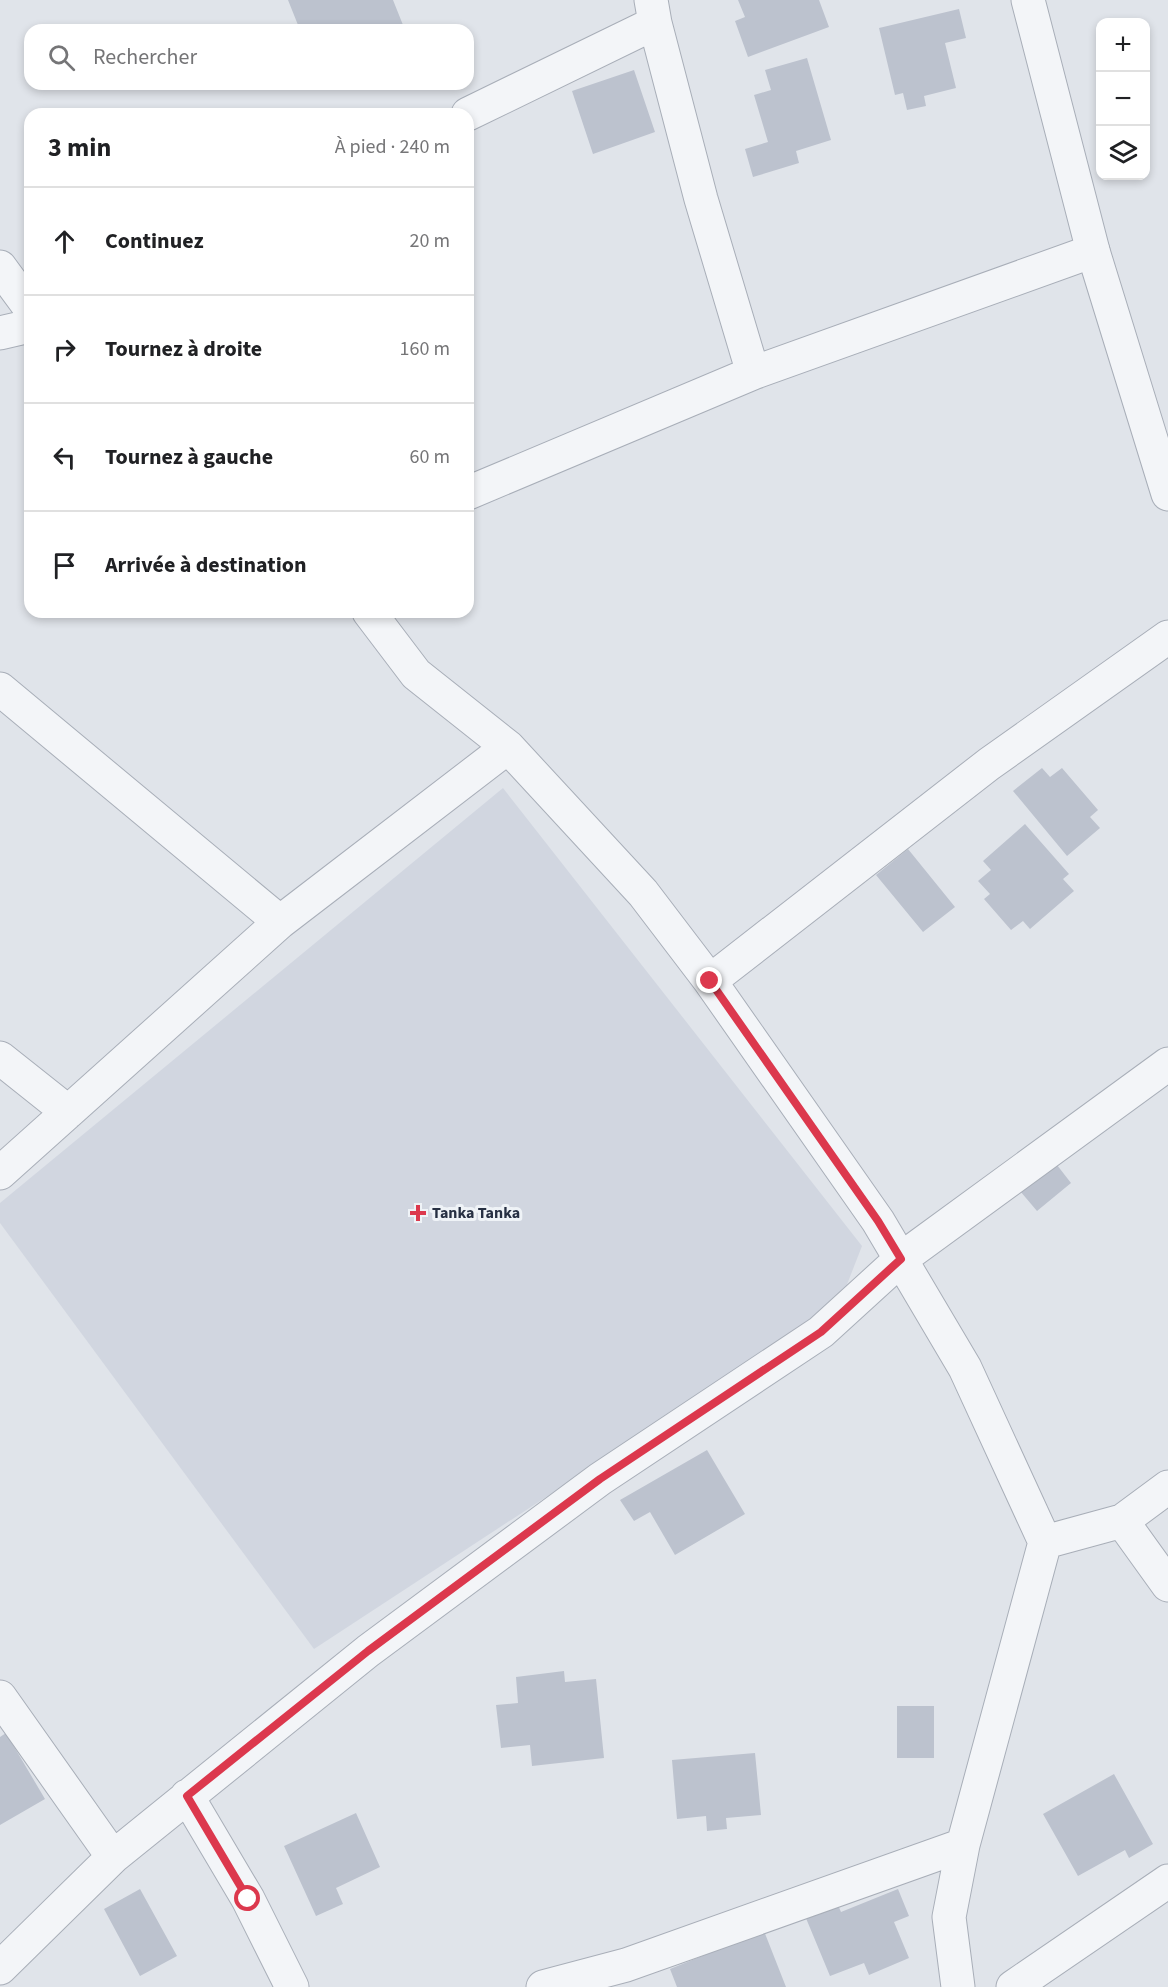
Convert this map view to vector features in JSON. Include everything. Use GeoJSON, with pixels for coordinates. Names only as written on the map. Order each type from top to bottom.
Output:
{"type":"FeatureCollection","features":[{"type":"Feature","properties":{"kind":"street"},"geometry":{"type":"LineString","coordinates":[[1028,0],[1093,251],[1168,494]]}},
{"type":"Feature","properties":{"kind":"street"},"geometry":{"type":"LineString","coordinates":[[474,111],[653,11],[701,199],[753,373]]}},
{"type":"Feature","properties":{"kind":"street"},"geometry":{"type":"LineString","coordinates":[[474,490],[753,373],[1093,251]]}},
{"type":"Feature","properties":{"kind":"street"},"geometry":{"type":"LineString","coordinates":[[0,267],[24,300]]}},
{"type":"Feature","properties":{"kind":"street"},"geometry":{"type":"LineString","coordinates":[[0,333],[24,327]]}},
{"type":"Feature","properties":{"kind":"street"},"geometry":{"type":"LineString","coordinates":[[374,618],[416,674],[508,747],[643,893],[710,981],[878,1221],[901,1259],[965,1368],[1045,1542],[963,1845],[948,1917],[958,1987]]}},
{"type":"Feature","properties":{"kind":"street"},"geometry":{"type":"LineString","coordinates":[[710,981],[989,764],[1168,637]]}},
{"type":"Feature","properties":{"kind":"street"},"geometry":{"type":"LineString","coordinates":[[0,689],[280,922]]}},
{"type":"Feature","properties":{"kind":"street"},"geometry":{"type":"LineString","coordinates":[[0,1173],[280,922],[508,747]]}},
{"type":"Feature","properties":{"kind":"street"},"geometry":{"type":"LineString","coordinates":[[0,1058],[68,1112]]}},
{"type":"Feature","properties":{"kind":"street"},"geometry":{"type":"LineString","coordinates":[[0,1968],[113,1857],[368,1651],[600,1479],[821,1332],[901,1259],[1168,1064]]}},
{"type":"Feature","properties":{"kind":"street"},"geometry":{"type":"LineString","coordinates":[[1045,1542],[1122,1521],[1168,1487]]}},
{"type":"Feature","properties":{"kind":"street"},"geometry":{"type":"LineString","coordinates":[[1122,1521],[1168,1585]]}},
{"type":"Feature","properties":{"kind":"street"},"geometry":{"type":"LineString","coordinates":[[0,1697],[113,1857]]}},
{"type":"Feature","properties":{"kind":"street"},"geometry":{"type":"LineString","coordinates":[[187,1796],[248,1899],[292,1987]]}},
{"type":"Feature","properties":{"kind":"street"},"geometry":{"type":"LineString","coordinates":[[543,1987],[626,1965],[963,1845]]}},
{"type":"Feature","properties":{"kind":"street"},"geometry":{"type":"LineString","coordinates":[[1012,1987],[1168,1881]]}},
{"type":"Feature","properties":{"kind":"shaded area","name":"Tanka Tanka"},"geometry":{"type":"Polygon","coordinates":[[[503,788],[862,1246],[839,1305],[314,1649],[0,1223],[0,1203],[503,788]]]}},
{"type":"Feature","properties":{"kind":"building"},"geometry":{"type":"Polygon","coordinates":[[[288,0],[393,0],[403,24],[298,24],[288,0]]]}},
{"type":"Feature","properties":{"kind":"building"},"geometry":{"type":"Polygon","coordinates":[[[738,0],[819,0],[829,27],[748,57],[735,21],[745,17],[738,0]]]}},
{"type":"Feature","properties":{"kind":"building"},"geometry":{"type":"Polygon","coordinates":[[[959,9],[966,38],[945,43],[956,88],[924,96],[926,106],[907,110],[903,93],[895,95],[879,28],[959,9]]]}},
{"type":"Feature","properties":{"kind":"building"},"geometry":{"type":"Polygon","coordinates":[[[807,58],[831,140],[796,151],[799,163],[753,177],[745,149],[768,142],[754,95],[771,90],[765,70],[807,58]]]}},
{"type":"Feature","properties":{"kind":"building"},"geometry":{"type":"Polygon","coordinates":[[[634,70],[655,132],[593,154],[572,91],[634,70]]]}},
{"type":"Feature","properties":{"kind":"building"},"geometry":{"type":"Polygon","coordinates":[[[1042,768],[1050,777],[1062,768],[1098,810],[1090,817],[1100,828],[1067,856],[1013,791],[1042,768]]]}},
{"type":"Feature","properties":{"kind":"building"},"geometry":{"type":"Polygon","coordinates":[[[1025,824],[1069,874],[1063,879],[1074,891],[1030,929],[1023,921],[1011,930],[984,899],[990,894],[978,881],[991,870],[983,861],[1025,824]]]}},
{"type":"Feature","properties":{"kind":"building"},"geometry":{"type":"Polygon","coordinates":[[[908,849],[955,907],[923,932],[876,875],[908,849]]]}},
{"type":"Feature","properties":{"kind":"building"},"geometry":{"type":"Polygon","coordinates":[[[1050,1156],[1071,1183],[1037,1211],[1015,1185],[1050,1156]]]}},
{"type":"Feature","properties":{"kind":"building"},"geometry":{"type":"Polygon","coordinates":[[[707,1450],[745,1514],[675,1555],[650,1512],[634,1521],[620,1500],[707,1450]]]}},
{"type":"Feature","properties":{"kind":"building"},"geometry":{"type":"Polygon","coordinates":[[[564,1671],[565,1682],[596,1679],[604,1758],[532,1766],[530,1745],[501,1748],[496,1705],[518,1703],[516,1677],[564,1671]]]}},
{"type":"Feature","properties":{"kind":"building"},"geometry":{"type":"Polygon","coordinates":[[[897,1706],[934,1706],[934,1758],[897,1758],[897,1706]]]}},
{"type":"Feature","properties":{"kind":"building"},"geometry":{"type":"Polygon","coordinates":[[[6,1733],[45,1799],[0,1825],[0,1737],[6,1733]]]}},
{"type":"Feature","properties":{"kind":"building"},"geometry":{"type":"Polygon","coordinates":[[[755,1753],[761,1815],[726,1818],[727,1829],[707,1831],[706,1816],[677,1819],[672,1760],[755,1753]]]}},
{"type":"Feature","properties":{"kind":"building"},"geometry":{"type":"Polygon","coordinates":[[[1114,1774],[1153,1844],[1129,1858],[1125,1850],[1078,1876],[1043,1814],[1114,1774]]]}},
{"type":"Feature","properties":{"kind":"building"},"geometry":{"type":"Polygon","coordinates":[[[356,1813],[380,1867],[336,1888],[343,1904],[316,1916],[284,1846],[356,1813]]]}},
{"type":"Feature","properties":{"kind":"building"},"geometry":{"type":"Polygon","coordinates":[[[140,1889],[177,1956],[140,1976],[104,1909],[140,1889]]]}},
{"type":"Feature","properties":{"kind":"building"},"geometry":{"type":"Polygon","coordinates":[[[898,1889],[909,1916],[894,1922],[909,1958],[869,1975],[864,1963],[830,1976],[803,1911],[835,1898],[841,1912],[898,1889]]]}},
{"type":"Feature","properties":{"kind":"building"},"geometry":{"type":"Polygon","coordinates":[[[764,1931],[786,1987],[677,1987],[670,1969],[764,1931]]]}},
{"type":"Feature","properties":{"kind":"place","name":"Tanka Tanka"},"geometry":{"type":"Point","coordinates":[418,1213]}},
{"type":"Feature","properties":{"kind":"route"},"geometry":{"type":"LineString","coordinates":[[248,1899],[187,1796],[245,1752],[368,1651],[600,1479],[821,1332],[901,1259],[878,1221],[710,981]]}}]}
